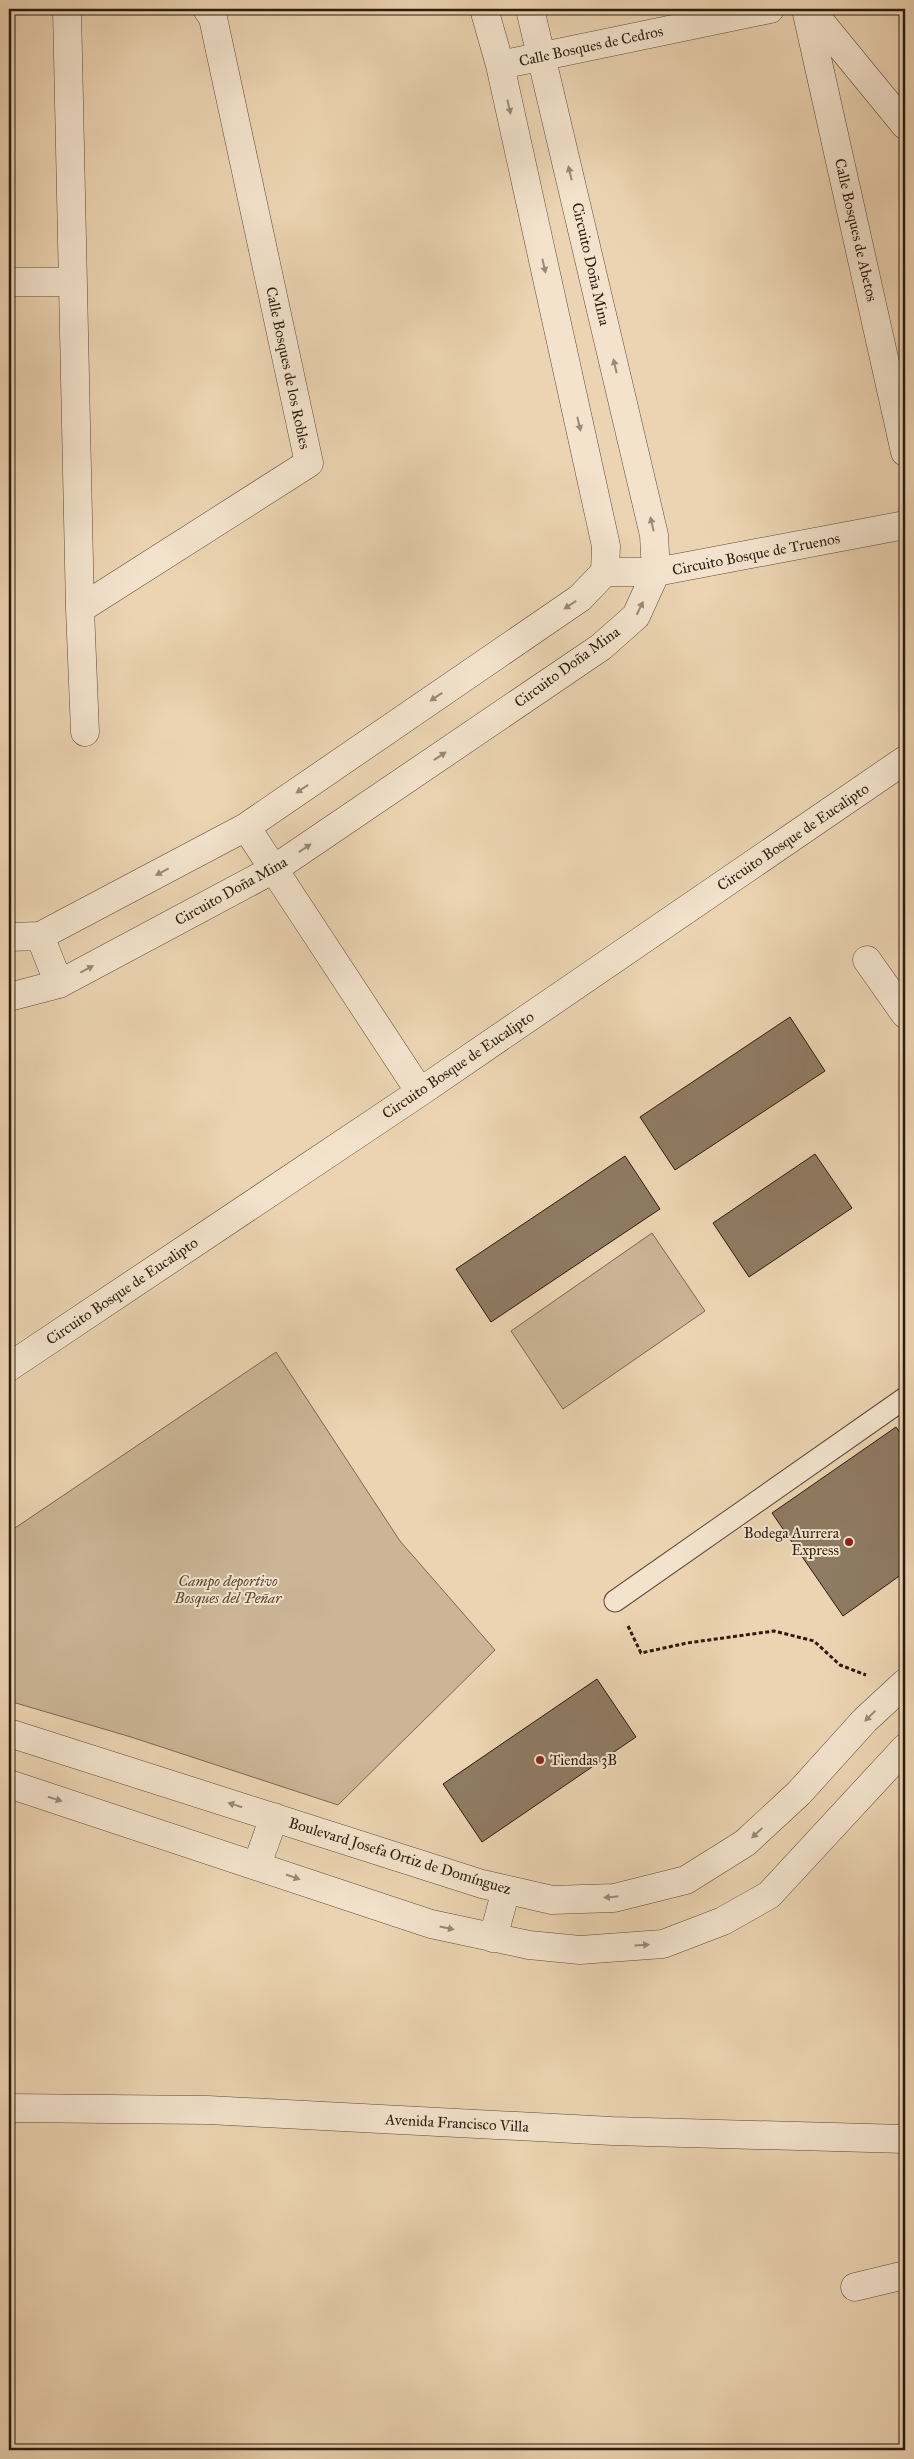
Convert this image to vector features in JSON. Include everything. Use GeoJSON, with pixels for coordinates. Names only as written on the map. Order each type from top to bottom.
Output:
{"type":"FeatureCollection","features":[{"type":"Feature","properties":{"kind":"street"},"geometry":{"type":"LineString","coordinates":[[67,9],[80,609],[86,732]]}},
{"type":"Feature","properties":{"kind":"street","name":"Calle Bosques de los Robles"},"geometry":{"type":"LineString","coordinates":[[80,609],[309,463],[213,18],[207,9]]}},
{"type":"Feature","properties":{"kind":"street"},"geometry":{"type":"LineString","coordinates":[[9,937],[40,936],[246,827],[580,598],[605,572],[606,546],[500,65],[484,9]]}},
{"type":"Feature","properties":{"kind":"street","name":"Circuito Doña Mina"},"geometry":{"type":"LineString","coordinates":[[9,998],[58,984],[274,869],[601,646],[636,616],[656,572],[654,535],[530,9]]}},
{"type":"Feature","properties":{"kind":"street","name":"Calle Bosques de Cedros"},"geometry":{"type":"LineString","coordinates":[[500,65],[770,9]]}},
{"type":"Feature","properties":{"kind":"street","name":"Calle Bosques de Abetos"},"geometry":{"type":"LineString","coordinates":[[806,9],[905,452]]}},
{"type":"Feature","properties":{"kind":"street"},"geometry":{"type":"LineString","coordinates":[[810,9],[905,125]]}},
{"type":"Feature","properties":{"kind":"street"},"geometry":{"type":"LineString","coordinates":[[9,282],[72,282]]}},
{"type":"Feature","properties":{"kind":"street","name":"Circuito Bosque de Truenos"},"geometry":{"type":"LineString","coordinates":[[605,572],[656,572],[905,525]]}},
{"type":"Feature","properties":{"kind":"street","name":"Circuito Bosque de Eucalipto"},"geometry":{"type":"LineString","coordinates":[[9,1367],[420,1092],[905,760]]}},
{"type":"Feature","properties":{"kind":"street"},"geometry":{"type":"LineString","coordinates":[[246,827],[420,1092]]}},
{"type":"Feature","properties":{"kind":"street"},"geometry":{"type":"LineString","coordinates":[[40,936],[58,984]]}},
{"type":"Feature","properties":{"kind":"street"},"geometry":{"type":"LineString","coordinates":[[867,960],[905,1014]]}},
{"type":"Feature","properties":{"kind":"street","name":"Boulevard Josefa Ortiz de Domínguez"},"geometry":{"type":"LineString","coordinates":[[9,1733],[456,1876],[506,1890],[552,1900],[614,1898],[686,1880],[745,1843],[800,1793],[865,1720],[903,1688]]}},
{"type":"Feature","properties":{"kind":"street"},"geometry":{"type":"LineString","coordinates":[[9,1784],[431,1924],[529,1945],[580,1950],[663,1944],[723,1921],[770,1895],[905,1748]]}},
{"type":"Feature","properties":{"kind":"street"},"geometry":{"type":"LineString","coordinates":[[257,1865],[274,1817]]}},
{"type":"Feature","properties":{"kind":"street"},"geometry":{"type":"LineString","coordinates":[[493,1938],[506,1890]]}},
{"type":"Feature","properties":{"kind":"street","name":"Avenida Francisco Villa"},"geometry":{"type":"LineString","coordinates":[[9,2108],[208,2110],[612,2131],[905,2139]]}},
{"type":"Feature","properties":{"kind":"street"},"geometry":{"type":"LineString","coordinates":[[855,2288],[905,2274]]}},
{"type":"Feature","properties":{"kind":"lane"},"geometry":{"type":"LineString","coordinates":[[615,1601],[904,1403]]}},
{"type":"Feature","properties":{"kind":"path"},"geometry":{"type":"LineString","coordinates":[[615,1601],[641,1653],[687,1643],[774,1631],[814,1641],[840,1665],[903,1688]]}},
{"type":"Feature","properties":{"kind":"green space"},"geometry":{"type":"Polygon","coordinates":[[[652,1233],[705,1311],[563,1409],[511,1331],[652,1233]]]}},
{"type":"Feature","properties":{"kind":"green space","name":"Campo deportivo Bosques del Peñar"},"geometry":{"type":"Polygon","coordinates":[[[276,1352],[400,1541],[495,1650],[338,1805],[131,1737],[9,1701],[9,1532],[276,1352]]]}},
{"type":"Feature","properties":{"kind":"building"},"geometry":{"type":"Polygon","coordinates":[[[790,1017],[825,1071],[675,1170],[640,1117],[790,1017]]]}},
{"type":"Feature","properties":{"kind":"building"},"geometry":{"type":"Polygon","coordinates":[[[815,1154],[852,1208],[749,1277],[713,1223],[815,1154]]]}},
{"type":"Feature","properties":{"kind":"building"},"geometry":{"type":"Polygon","coordinates":[[[625,1156],[660,1209],[491,1322],[456,1269],[625,1156]]]}},
{"type":"Feature","properties":{"kind":"building","name":"Bodega Aurrera Express"},"geometry":{"type":"Polygon","coordinates":[[[896,1427],[905,1440],[905,1572],[843,1616],[772,1513],[896,1427]]]}},
{"type":"Feature","properties":{"kind":"building","name":"Tiendas 3B"},"geometry":{"type":"Polygon","coordinates":[[[597,1679],[636,1737],[482,1842],[443,1784],[597,1679]]]}},
{"type":"Feature","properties":{"kind":"place","name":"Bodega Aurrera Express"},"geometry":{"type":"Point","coordinates":[849,1542]}},
{"type":"Feature","properties":{"kind":"place","name":"Tiendas 3B"},"geometry":{"type":"Point","coordinates":[540,1760]}}]}
